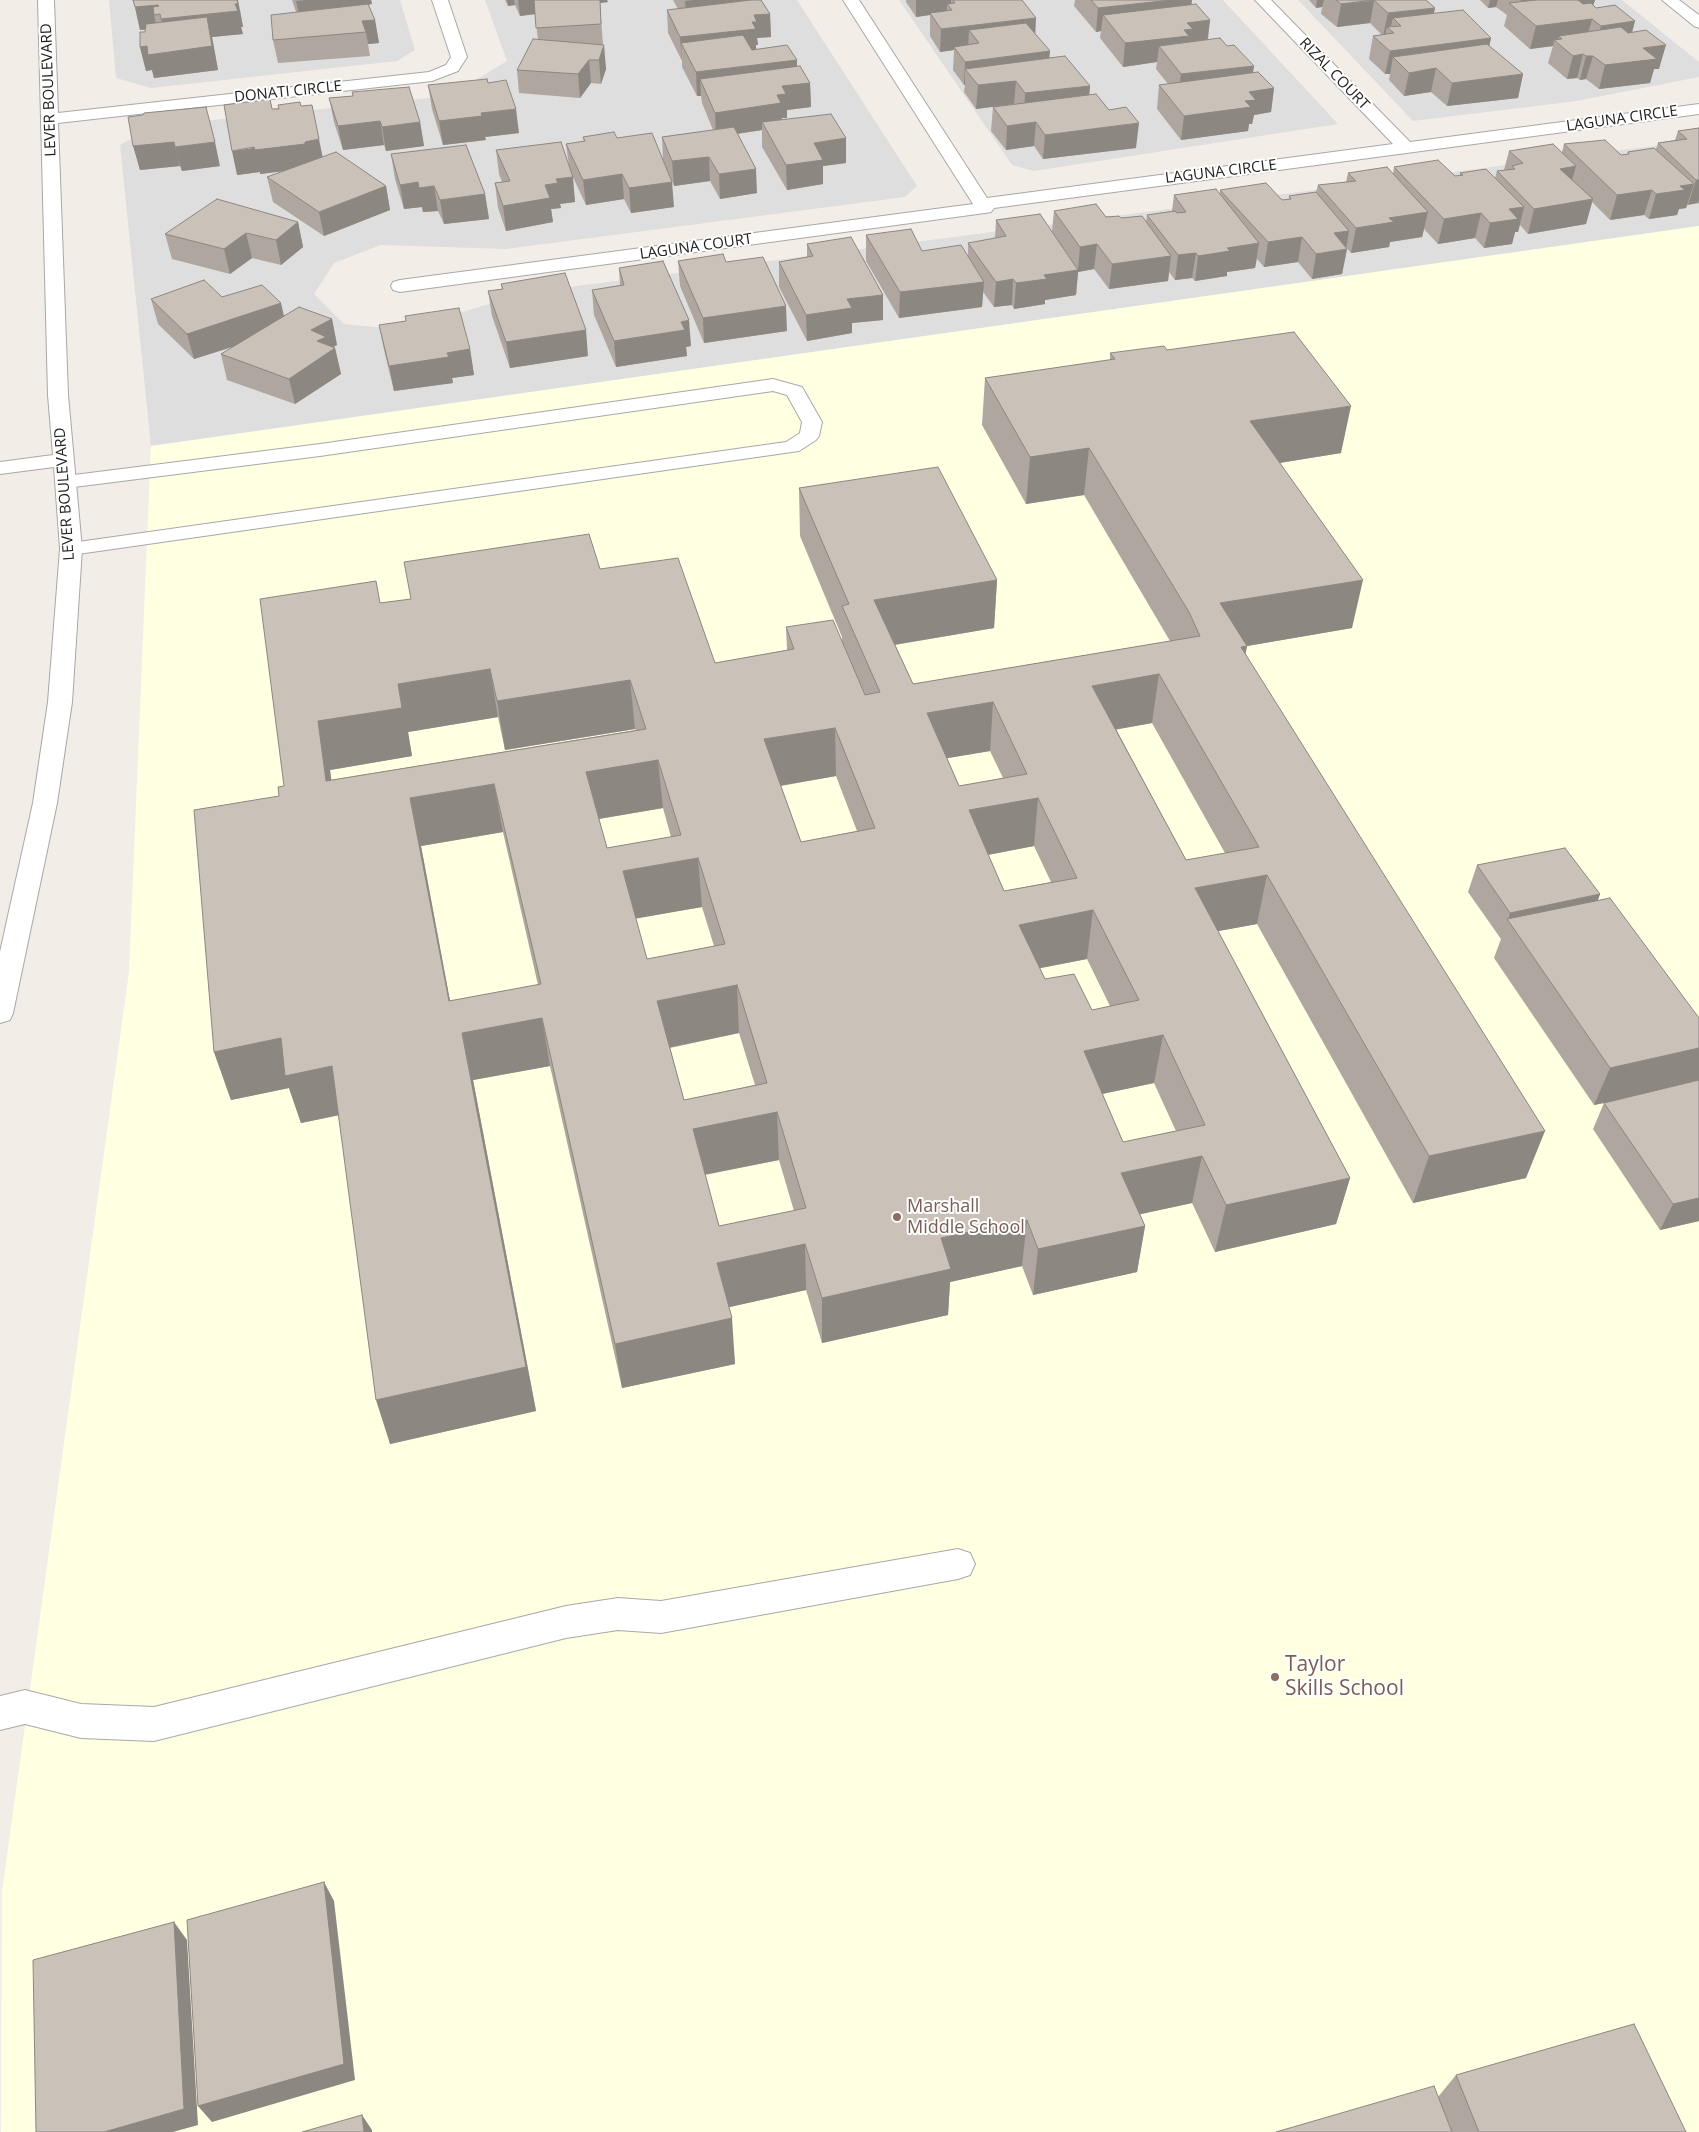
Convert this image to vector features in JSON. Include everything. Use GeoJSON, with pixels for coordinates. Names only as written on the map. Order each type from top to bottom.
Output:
{"type":"FeatureCollection","features":[{"type":"Feature","properties":{"kind":"street","name":"LEVER BOULEVARD"},"geometry":{"type":"LineString","coordinates":[[0,1012],[47,794],[60,702],[71,549],[58,395],[46,0]]}},
{"type":"Feature","properties":{"kind":"street","name":"DONATI CIRCLE"},"geometry":{"type":"LineString","coordinates":[[49,119],[432,76],[452,68],[459,58],[440,0]]}},
{"type":"Feature","properties":{"kind":"street"},"geometry":{"type":"LineString","coordinates":[[851,0],[982,204]]}},
{"type":"Feature","properties":{"kind":"street","name":"RIZAL COURT"},"geometry":{"type":"LineString","coordinates":[[1263,0],[1406,148]]}},
{"type":"Feature","properties":{"kind":"street"},"geometry":{"type":"LineString","coordinates":[[1670,0],[1699,23]]}},
{"type":"Feature","properties":{"kind":"street","name":"LAGUNA CIRCLE"},"geometry":{"type":"LineString","coordinates":[[982,204],[1699,109]]}},
{"type":"Feature","properties":{"kind":"street","name":"LAGUNA COURT"},"geometry":{"type":"LineString","coordinates":[[400,286],[985,208],[982,204]]}},
{"type":"Feature","properties":{"kind":"street"},"geometry":{"type":"LineString","coordinates":[[66,482],[320,450],[773,385],[796,391],[812,422],[809,436],[792,447],[71,549]]}},
{"type":"Feature","properties":{"kind":"street"},"geometry":{"type":"LineString","coordinates":[[0,468],[64,460]]}},
{"type":"Feature","properties":{"kind":"street"},"geometry":{"type":"LineString","coordinates":[[0,1712],[25,1707],[81,1721],[154,1724],[566,1622],[618,1614],[661,1617],[958,1564]]}},
{"type":"Feature","properties":{"kind":"shaded area"},"geometry":{"type":"Polygon","coordinates":[[[109,0],[400,0],[415,50],[397,61],[151,88],[116,78],[109,0]]]}},
{"type":"Feature","properties":{"kind":"shaded area"},"geometry":{"type":"Polygon","coordinates":[[[485,0],[797,0],[917,186],[905,197],[506,249],[381,245],[334,263],[314,294],[344,324],[406,330],[523,293],[1699,140],[1699,226],[151,446],[120,145],[154,126],[449,96],[507,61],[485,0]]]}},
{"type":"Feature","properties":{"kind":"shaded area"},"geometry":{"type":"Polygon","coordinates":[[[899,0],[1223,0],[1338,124],[1034,171],[1012,165],[899,0]]]}},
{"type":"Feature","properties":{"kind":"shaded area"},"geometry":{"type":"Polygon","coordinates":[[[1298,0],[1622,0],[1699,62],[1699,77],[1577,101],[1413,121],[1298,0]]]}},
{"type":"Feature","properties":{"kind":"shaded area","name":"Marshall Middle School"},"geometry":{"type":"Polygon","coordinates":[[[1699,226],[1699,2132],[1,2132],[2,1892],[129,972],[151,446],[1699,226]]]}},
{"type":"Feature","properties":{"kind":"building"},"geometry":{"type":"Polygon","coordinates":[[[133,0],[237,0],[238,4],[235,4],[238,11],[161,19],[160,14],[154,15],[153,7],[158,5],[135,7],[133,0]]]}},
{"type":"Feature","properties":{"kind":"building"},"geometry":{"type":"Polygon","coordinates":[[[534,0],[600,0],[601,24],[536,28],[534,0]]]}},
{"type":"Feature","properties":{"kind":"building"},"geometry":{"type":"Polygon","coordinates":[[[761,0],[770,14],[754,15],[757,22],[752,22],[756,29],[680,37],[667,10],[761,0]]]}},
{"type":"Feature","properties":{"kind":"building"},"geometry":{"type":"Polygon","coordinates":[[[953,0],[1022,0],[1036,18],[941,29],[930,13],[952,10],[947,4],[955,3],[953,0]]]}},
{"type":"Feature","properties":{"kind":"building"},"geometry":{"type":"Polygon","coordinates":[[[1091,0],[1171,0],[1098,8],[1091,0]]]}},
{"type":"Feature","properties":{"kind":"building"},"geometry":{"type":"Polygon","coordinates":[[[1336,0],[1374,0],[1341,4],[1336,0]]]}},
{"type":"Feature","properties":{"kind":"building"},"geometry":{"type":"Polygon","coordinates":[[[1374,0],[1426,0],[1435,8],[1388,13],[1374,0]]]}},
{"type":"Feature","properties":{"kind":"building"},"geometry":{"type":"Polygon","coordinates":[[[1536,0],[1578,0],[1583,4],[1591,3],[1596,8],[1615,5],[1635,21],[1601,26],[1592,19],[1536,26],[1509,3],[1536,0]]]}},
{"type":"Feature","properties":{"kind":"building"},"geometry":{"type":"Polygon","coordinates":[[[368,4],[375,20],[362,21],[366,32],[273,40],[271,15],[368,4]]]}},
{"type":"Feature","properties":{"kind":"building"},"geometry":{"type":"Polygon","coordinates":[[[1196,4],[1210,20],[1187,23],[1193,29],[1184,30],[1189,36],[1125,43],[1103,15],[1196,4]]]}},
{"type":"Feature","properties":{"kind":"building"},"geometry":{"type":"Polygon","coordinates":[[[1463,10],[1491,38],[1390,51],[1373,36],[1394,33],[1387,27],[1401,26],[1393,18],[1463,10]]]}},
{"type":"Feature","properties":{"kind":"building"},"geometry":{"type":"Polygon","coordinates":[[[207,17],[212,46],[148,55],[147,46],[140,47],[140,32],[145,32],[146,24],[207,17]]]}},
{"type":"Feature","properties":{"kind":"building"},"geometry":{"type":"Polygon","coordinates":[[[1026,23],[1050,51],[965,62],[954,47],[979,43],[969,30],[1026,23]]]}},
{"type":"Feature","properties":{"kind":"building"},"geometry":{"type":"Polygon","coordinates":[[[1621,27],[1628,33],[1646,30],[1666,45],[1643,48],[1657,59],[1605,65],[1593,56],[1583,54],[1573,56],[1554,40],[1562,39],[1559,36],[1621,27]]]}},
{"type":"Feature","properties":{"kind":"building"},"geometry":{"type":"Polygon","coordinates":[[[743,35],[752,50],[787,45],[797,60],[696,72],[681,43],[743,35]]]}},
{"type":"Feature","properties":{"kind":"building"},"geometry":{"type":"Polygon","coordinates":[[[1220,38],[1227,46],[1234,45],[1254,66],[1181,74],[1159,46],[1220,38]]]}},
{"type":"Feature","properties":{"kind":"building"},"geometry":{"type":"Polygon","coordinates":[[[533,39],[604,45],[599,60],[589,60],[578,74],[517,70],[533,39]]]}},
{"type":"Feature","properties":{"kind":"building"},"geometry":{"type":"Polygon","coordinates":[[[1487,44],[1523,74],[1452,83],[1436,68],[1409,73],[1393,57],[1487,44]]]}},
{"type":"Feature","properties":{"kind":"building"},"geometry":{"type":"Polygon","coordinates":[[[1065,56],[1090,86],[1025,93],[1016,81],[978,85],[965,69],[1065,56]]]}},
{"type":"Feature","properties":{"kind":"building"},"geometry":{"type":"Polygon","coordinates":[[[800,66],[810,83],[782,86],[786,94],[777,95],[781,103],[715,113],[700,79],[800,66]]]}},
{"type":"Feature","properties":{"kind":"building"},"geometry":{"type":"Polygon","coordinates":[[[1258,72],[1274,88],[1249,92],[1256,100],[1245,101],[1251,107],[1184,116],[1159,85],[1258,72]]]}},
{"type":"Feature","properties":{"kind":"building"},"geometry":{"type":"Polygon","coordinates":[[[487,79],[488,83],[506,80],[516,109],[481,113],[482,116],[439,121],[428,85],[487,79]]]}},
{"type":"Feature","properties":{"kind":"building"},"geometry":{"type":"Polygon","coordinates":[[[409,87],[420,122],[382,127],[380,121],[338,126],[329,98],[353,96],[352,92],[409,87]]]}},
{"type":"Feature","properties":{"kind":"building"},"geometry":{"type":"Polygon","coordinates":[[[1096,94],[1109,110],[1126,107],[1139,123],[1045,135],[1036,122],[1007,126],[993,107],[1096,94]]]}},
{"type":"Feature","properties":{"kind":"building"},"geometry":{"type":"Polygon","coordinates":[[[270,99],[272,109],[279,109],[278,105],[300,102],[301,106],[312,105],[319,139],[305,142],[305,144],[255,150],[254,147],[232,151],[224,105],[270,99]]]}},
{"type":"Feature","properties":{"kind":"building"},"geometry":{"type":"Polygon","coordinates":[[[206,107],[215,142],[175,147],[174,142],[133,146],[128,117],[143,115],[144,113],[206,107]]]}},
{"type":"Feature","properties":{"kind":"building"},"geometry":{"type":"Polygon","coordinates":[[[831,114],[846,138],[814,143],[823,160],[786,165],[762,122],[831,114]]]}},
{"type":"Feature","properties":{"kind":"building"},"geometry":{"type":"Polygon","coordinates":[[[734,127],[756,169],[719,174],[709,157],[672,161],[662,137],[734,127]]]}},
{"type":"Feature","properties":{"kind":"building"},"geometry":{"type":"Polygon","coordinates":[[[1699,128],[1699,180],[1696,180],[1658,143],[1687,139],[1678,131],[1699,128]]]}},
{"type":"Feature","properties":{"kind":"building"},"geometry":{"type":"Polygon","coordinates":[[[614,132],[617,138],[652,133],[672,182],[629,188],[622,174],[583,180],[566,144],[585,141],[583,137],[614,132]]]}},
{"type":"Feature","properties":{"kind":"building"},"geometry":{"type":"Polygon","coordinates":[[[1605,140],[1621,155],[1654,148],[1694,184],[1680,186],[1685,190],[1656,194],[1652,190],[1617,195],[1564,144],[1605,140]]]}},
{"type":"Feature","properties":{"kind":"building"},"geometry":{"type":"Polygon","coordinates":[[[561,142],[573,177],[556,179],[558,183],[545,185],[550,198],[503,206],[495,183],[510,181],[496,150],[561,142]]]}},
{"type":"Feature","properties":{"kind":"building"},"geometry":{"type":"Polygon","coordinates":[[[1553,144],[1576,166],[1560,169],[1593,199],[1534,209],[1497,171],[1515,169],[1512,166],[1523,163],[1509,151],[1553,144]]]}},
{"type":"Feature","properties":{"kind":"building"},"geometry":{"type":"Polygon","coordinates":[[[466,145],[485,194],[440,200],[434,186],[419,188],[418,182],[400,185],[391,154],[466,145]]]}},
{"type":"Feature","properties":{"kind":"building"},"geometry":{"type":"Polygon","coordinates":[[[336,152],[386,186],[319,212],[267,177],[336,152]]]}},
{"type":"Feature","properties":{"kind":"building"},"geometry":{"type":"Polygon","coordinates":[[[1438,160],[1455,176],[1463,175],[1460,173],[1486,169],[1524,207],[1509,209],[1518,219],[1490,223],[1481,213],[1444,219],[1394,167],[1438,160]]]}},
{"type":"Feature","properties":{"kind":"building"},"geometry":{"type":"Polygon","coordinates":[[[1387,167],[1428,212],[1389,218],[1394,222],[1356,228],[1318,185],[1356,181],[1348,173],[1387,167]]]}},
{"type":"Feature","properties":{"kind":"building"},"geometry":{"type":"Polygon","coordinates":[[[1266,183],[1282,200],[1291,199],[1289,196],[1316,192],[1349,231],[1334,233],[1347,249],[1316,254],[1302,237],[1268,242],[1220,190],[1266,183]]]}},
{"type":"Feature","properties":{"kind":"building"},"geometry":{"type":"Polygon","coordinates":[[[1216,189],[1259,243],[1227,248],[1230,251],[1198,256],[1196,253],[1178,255],[1147,215],[1175,211],[1177,213],[1186,212],[1174,195],[1216,189]]]}},
{"type":"Feature","properties":{"kind":"building"},"geometry":{"type":"Polygon","coordinates":[[[217,199],[298,222],[276,240],[246,233],[224,249],[165,234],[217,199]]]}},
{"type":"Feature","properties":{"kind":"building"},"geometry":{"type":"Polygon","coordinates":[[[1096,204],[1106,217],[1142,216],[1171,256],[1112,264],[1097,244],[1080,247],[1054,211],[1096,204]]]}},
{"type":"Feature","properties":{"kind":"building"},"geometry":{"type":"Polygon","coordinates":[[[1040,214],[1078,270],[1044,275],[1047,279],[1016,283],[1013,279],[996,282],[968,243],[1006,236],[996,220],[1040,214]]]}},
{"type":"Feature","properties":{"kind":"building"},"geometry":{"type":"Polygon","coordinates":[[[911,229],[922,251],[961,245],[984,282],[900,292],[866,235],[911,229]]]}},
{"type":"Feature","properties":{"kind":"building"},"geometry":{"type":"Polygon","coordinates":[[[851,237],[883,295],[847,299],[852,308],[806,315],[779,262],[813,256],[807,244],[851,237]]]}},
{"type":"Feature","properties":{"kind":"building"},"geometry":{"type":"Polygon","coordinates":[[[723,254],[726,262],[763,257],[786,306],[703,318],[678,261],[723,254]]]}},
{"type":"Feature","properties":{"kind":"building"},"geometry":{"type":"Polygon","coordinates":[[[663,261],[689,320],[681,322],[685,330],[614,341],[592,290],[624,285],[619,268],[663,261]]]}},
{"type":"Feature","properties":{"kind":"building"},"geometry":{"type":"Polygon","coordinates":[[[565,273],[586,330],[506,342],[488,291],[503,289],[501,284],[565,273]]]}},
{"type":"Feature","properties":{"kind":"building"},"geometry":{"type":"Polygon","coordinates":[[[204,280],[222,297],[262,285],[281,303],[187,334],[151,299],[204,280]]]}},
{"type":"Feature","properties":{"kind":"building"},"geometry":{"type":"Polygon","coordinates":[[[299,307],[332,319],[311,330],[326,337],[317,341],[335,348],[289,379],[221,354],[299,307]]]}},
{"type":"Feature","properties":{"kind":"building"},"geometry":{"type":"Polygon","coordinates":[[[459,308],[470,349],[447,353],[449,357],[389,366],[379,325],[406,321],[405,316],[459,308]]]}},
{"type":"Feature","properties":{"kind":"building"},"geometry":{"type":"Polygon","coordinates":[[[1294,332],[1351,406],[1250,421],[1363,580],[1220,603],[1247,646],[1241,647],[1545,1131],[1429,1156],[1267,875],[1195,888],[1350,1178],[1226,1205],[1202,1156],[1121,1173],[1145,1226],[1038,1249],[1027,1220],[941,1238],[951,1269],[822,1298],[805,1244],[717,1263],[732,1318],[615,1344],[542,1018],[462,1033],[526,1367],[376,1400],[332,1066],[285,1076],[281,1038],[214,1052],[194,810],[279,796],[278,787],[284,786],[260,599],[376,581],[380,603],[411,599],[404,562],[589,534],[600,569],[678,558],[715,663],[794,649],[786,627],[833,620],[865,695],[880,692],[842,606],[849,604],[799,488],[938,467],[997,580],[874,600],[913,684],[1200,636],[1189,612],[1089,448],[1030,457],[985,378],[1115,359],[1110,353],[1164,346],[1167,350],[1294,332]],[[490,669],[398,684],[402,708],[318,721],[326,781],[646,729],[630,680],[497,701],[490,669]],[[1159,674],[1092,686],[1186,860],[1259,847],[1159,674]],[[993,702],[927,713],[959,786],[1027,774],[993,702]],[[835,728],[764,739],[801,842],[875,828],[835,728]],[[658,760],[586,772],[607,848],[681,835],[658,760]],[[494,784],[410,798],[449,1001],[541,984],[494,784]],[[1038,798],[969,810],[1004,891],[1077,878],[1038,798]],[[698,858],[623,871],[647,959],[725,944],[698,858]],[[1093,910],[1019,925],[1045,979],[1074,974],[1092,1010],[1139,1000],[1093,910]],[[737,985],[657,1001],[684,1100],[767,1083],[737,985]],[[1163,1035],[1084,1051],[1123,1142],[1205,1125],[1163,1035]],[[777,1112],[693,1129],[719,1226],[806,1208],[777,1112]]]}},
{"type":"Feature","properties":{"kind":"building"},"geometry":{"type":"Polygon","coordinates":[[[1565,848],[1600,894],[1510,913],[1477,865],[1565,848]]]}},
{"type":"Feature","properties":{"kind":"building"},"geometry":{"type":"Polygon","coordinates":[[[1610,898],[1699,1018],[1699,1048],[1610,1068],[1507,919],[1610,898]]]}},
{"type":"Feature","properties":{"kind":"building"},"geometry":{"type":"Polygon","coordinates":[[[1699,1080],[1699,1198],[1673,1204],[1604,1103],[1699,1080]]]}},
{"type":"Feature","properties":{"kind":"building"},"geometry":{"type":"Polygon","coordinates":[[[324,1882],[344,2064],[198,2106],[187,1920],[324,1882]]]}},
{"type":"Feature","properties":{"kind":"building"},"geometry":{"type":"Polygon","coordinates":[[[174,1922],[184,2109],[104,2132],[36,2132],[33,1960],[174,1922]]]}},
{"type":"Feature","properties":{"kind":"building"},"geometry":{"type":"Polygon","coordinates":[[[1634,2024],[1686,2132],[1479,2132],[1456,2075],[1634,2024]]]}},
{"type":"Feature","properties":{"kind":"building"},"geometry":{"type":"Polygon","coordinates":[[[1434,2086],[1452,2132],[1276,2132],[1434,2086]]]}},
{"type":"Feature","properties":{"kind":"building"},"geometry":{"type":"Polygon","coordinates":[[[362,2115],[364,2132],[302,2132],[362,2115]]]}},
{"type":"Feature","properties":{"kind":"place","name":"Marshall Middle School"},"geometry":{"type":"Point","coordinates":[897,1217]}},
{"type":"Feature","properties":{"kind":"place","name":"Taylor Skills School"},"geometry":{"type":"Point","coordinates":[1275,1677]}}]}
